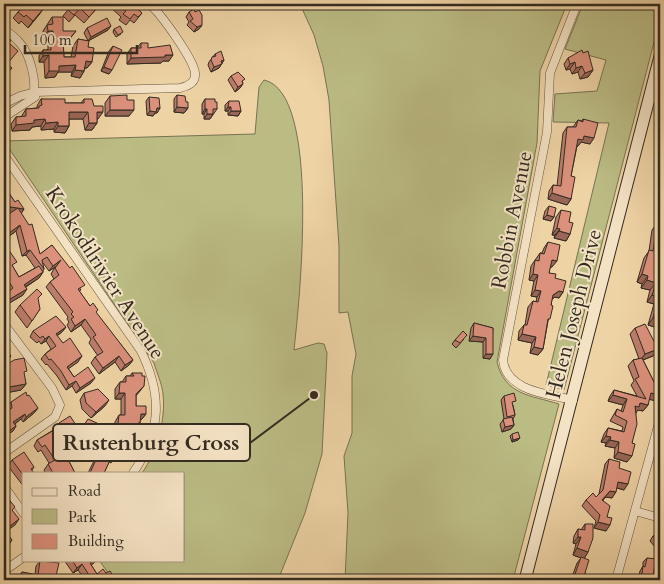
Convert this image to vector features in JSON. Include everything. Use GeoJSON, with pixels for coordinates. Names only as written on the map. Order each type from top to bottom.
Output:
{"type":"FeatureCollection","features":[{"type":"Feature","properties":{"kind":"street"},"geometry":{"type":"LineString","coordinates":[[4,104],[36,94],[180,88],[190,85],[194,81],[195,69],[166,21],[149,4]]}},
{"type":"Feature","properties":{"kind":"street","name":"Robbin Avenue"},"geometry":{"type":"LineString","coordinates":[[573,400],[534,390],[512,381],[506,374],[503,360],[547,132],[550,73],[577,4]]}},
{"type":"Feature","properties":{"kind":"street"},"geometry":{"type":"LineString","coordinates":[[4,29],[24,48],[34,78],[36,94]]}},
{"type":"Feature","properties":{"kind":"street","name":"Helen Joseph Drive"},"geometry":{"type":"LineString","coordinates":[[525,580],[573,400],[605,263],[660,56]]}},
{"type":"Feature","properties":{"kind":"street"},"geometry":{"type":"LineString","coordinates":[[6,116],[36,94]]}},
{"type":"Feature","properties":{"kind":"street","name":"Krokodilrivier Avenue"},"geometry":{"type":"LineString","coordinates":[[4,155],[141,351],[150,368],[157,401],[156,422],[150,441],[134,472]]}},
{"type":"Feature","properties":{"kind":"street"},"geometry":{"type":"LineString","coordinates":[[4,324],[52,388],[60,405],[55,417],[4,453]]}},
{"type":"Feature","properties":{"kind":"street"},"geometry":{"type":"LineString","coordinates":[[616,580],[660,419]]}},
{"type":"Feature","properties":{"kind":"street"},"geometry":{"type":"LineString","coordinates":[[4,486],[22,511]]}},
{"type":"Feature","properties":{"kind":"street"},"geometry":{"type":"LineString","coordinates":[[635,511],[660,518]]}},
{"type":"Feature","properties":{"kind":"street"},"geometry":{"type":"LineString","coordinates":[[4,572],[22,558]]}},
{"type":"Feature","properties":{"kind":"green space"},"geometry":{"type":"Polygon","coordinates":[[[300,4],[567,4],[540,71],[537,143],[497,362],[501,373],[512,387],[520,392],[559,404],[513,580],[345,580],[348,513],[344,456],[352,433],[352,376],[356,354],[348,312],[339,313],[339,246],[329,100],[323,66],[314,35],[300,4]]]}},
{"type":"Feature","properties":{"kind":"green space"},"geometry":{"type":"Polygon","coordinates":[[[583,4],[660,4],[660,19],[564,390],[546,385],[609,123],[553,122],[555,94],[597,91],[606,60],[565,49],[583,4]]]}},
{"type":"Feature","properties":{"kind":"green space"},"geometry":{"type":"Polygon","coordinates":[[[264,80],[282,93],[294,121],[300,159],[303,203],[302,248],[294,350],[318,343],[324,344],[327,353],[322,454],[305,513],[278,580],[113,580],[100,562],[185,562],[185,472],[143,472],[152,455],[162,424],[164,404],[161,382],[154,363],[4,141],[255,134],[259,87],[264,80]]]}},
{"type":"Feature","properties":{"kind":"building"},"geometry":{"type":"Polygon","coordinates":[[[25,4],[32,8],[35,4],[39,4],[44,8],[33,21],[26,15],[24,17],[18,12],[25,4]]]}},
{"type":"Feature","properties":{"kind":"building"},"geometry":{"type":"Polygon","coordinates":[[[73,4],[93,4],[97,8],[89,17],[80,8],[74,15],[68,10],[73,4]]]}},
{"type":"Feature","properties":{"kind":"building"},"geometry":{"type":"Polygon","coordinates":[[[118,4],[132,4],[142,13],[138,17],[134,14],[130,19],[123,14],[126,11],[118,4]]]}},
{"type":"Feature","properties":{"kind":"building"},"geometry":{"type":"Polygon","coordinates":[[[194,9],[195,12],[199,10],[202,15],[202,25],[197,27],[190,21],[193,19],[189,12],[194,9]]]}},
{"type":"Feature","properties":{"kind":"building"},"geometry":{"type":"Polygon","coordinates":[[[52,17],[63,17],[63,31],[76,31],[70,38],[63,38],[64,57],[75,57],[78,39],[89,41],[88,47],[94,48],[92,62],[86,61],[84,71],[75,70],[76,65],[59,66],[59,71],[49,71],[49,55],[43,56],[43,50],[51,50],[51,45],[53,44],[53,31],[48,31],[47,25],[53,24],[52,17]]]}},
{"type":"Feature","properties":{"kind":"building"},"geometry":{"type":"Polygon","coordinates":[[[107,18],[111,26],[91,37],[87,28],[107,18]]]}},
{"type":"Feature","properties":{"kind":"building"},"geometry":{"type":"Polygon","coordinates":[[[120,26],[123,32],[118,35],[114,29],[120,26]]]}},
{"type":"Feature","properties":{"kind":"building"},"geometry":{"type":"Polygon","coordinates":[[[4,34],[11,40],[9,43],[18,51],[7,64],[12,68],[4,77],[4,34]]]}},
{"type":"Feature","properties":{"kind":"building"},"geometry":{"type":"Polygon","coordinates":[[[141,43],[148,43],[148,48],[170,45],[173,55],[131,58],[131,48],[141,48],[141,43]]]}},
{"type":"Feature","properties":{"kind":"building"},"geometry":{"type":"Polygon","coordinates":[[[113,46],[122,50],[112,70],[104,67],[113,46]]]}},
{"type":"Feature","properties":{"kind":"building"},"geometry":{"type":"Polygon","coordinates":[[[582,50],[583,53],[588,51],[593,70],[585,73],[582,66],[576,68],[575,62],[570,64],[568,58],[582,50]]]}},
{"type":"Feature","properties":{"kind":"building"},"geometry":{"type":"Polygon","coordinates":[[[221,51],[224,60],[221,61],[222,64],[214,67],[211,60],[212,57],[221,51]]]}},
{"type":"Feature","properties":{"kind":"building"},"geometry":{"type":"Polygon","coordinates":[[[238,72],[245,79],[242,81],[243,84],[238,87],[231,76],[238,72]]]}},
{"type":"Feature","properties":{"kind":"building"},"geometry":{"type":"Polygon","coordinates":[[[127,95],[127,100],[134,100],[134,110],[110,110],[110,96],[127,95]]]}},
{"type":"Feature","properties":{"kind":"building"},"geometry":{"type":"Polygon","coordinates":[[[177,95],[185,96],[188,108],[177,107],[177,95]]]}},
{"type":"Feature","properties":{"kind":"building"},"geometry":{"type":"Polygon","coordinates":[[[149,97],[159,98],[160,108],[157,108],[156,112],[150,111],[149,97]]]}},
{"type":"Feature","properties":{"kind":"building"},"geometry":{"type":"Polygon","coordinates":[[[41,99],[65,99],[65,103],[84,103],[84,99],[92,99],[94,106],[103,106],[103,112],[97,112],[97,123],[89,123],[88,112],[69,112],[69,126],[58,126],[58,122],[46,123],[45,119],[34,120],[34,123],[16,125],[16,117],[26,116],[26,109],[39,108],[42,105],[41,99]]]}},
{"type":"Feature","properties":{"kind":"building"},"geometry":{"type":"Polygon","coordinates":[[[205,99],[215,99],[215,102],[217,102],[217,109],[213,109],[213,114],[207,114],[205,99]]]}},
{"type":"Feature","properties":{"kind":"building"},"geometry":{"type":"Polygon","coordinates":[[[229,101],[239,101],[241,111],[231,111],[231,107],[228,107],[229,101]]]}},
{"type":"Feature","properties":{"kind":"building"},"geometry":{"type":"Polygon","coordinates":[[[583,119],[598,123],[594,138],[584,136],[583,140],[578,139],[571,176],[575,177],[571,199],[552,193],[553,185],[561,186],[567,127],[576,127],[578,120],[583,122],[583,119]]]}},
{"type":"Feature","properties":{"kind":"building"},"geometry":{"type":"Polygon","coordinates":[[[4,186],[15,202],[18,200],[24,209],[4,206],[4,186]]]}},
{"type":"Feature","properties":{"kind":"building"},"geometry":{"type":"Polygon","coordinates":[[[549,206],[556,208],[554,217],[547,215],[549,206]]]}},
{"type":"Feature","properties":{"kind":"building"},"geometry":{"type":"Polygon","coordinates":[[[18,208],[29,225],[32,224],[40,254],[52,245],[70,268],[72,266],[85,285],[78,289],[90,306],[93,303],[98,310],[96,312],[133,360],[125,365],[119,356],[103,368],[95,357],[103,352],[93,337],[96,335],[85,319],[75,326],[71,319],[74,317],[71,314],[73,312],[50,282],[59,275],[55,268],[61,260],[53,266],[47,257],[42,260],[44,269],[30,250],[27,251],[20,225],[5,236],[7,238],[4,241],[4,229],[7,227],[4,217],[18,208]]]}},
{"type":"Feature","properties":{"kind":"building"},"geometry":{"type":"Polygon","coordinates":[[[561,210],[571,212],[569,222],[573,223],[570,234],[559,231],[560,229],[557,228],[561,210]]]}},
{"type":"Feature","properties":{"kind":"building"},"geometry":{"type":"Polygon","coordinates":[[[658,222],[660,223],[660,319],[653,318],[659,297],[652,295],[656,283],[647,280],[648,276],[642,274],[649,250],[653,251],[658,222]]]}},
{"type":"Feature","properties":{"kind":"building"},"geometry":{"type":"Polygon","coordinates":[[[548,242],[560,245],[557,261],[552,260],[549,273],[556,274],[555,278],[566,281],[563,292],[559,291],[553,295],[551,305],[553,306],[550,319],[548,319],[543,349],[534,347],[536,337],[522,334],[524,325],[527,325],[533,301],[538,302],[541,291],[535,290],[538,275],[533,274],[535,260],[539,261],[540,253],[544,254],[548,242]]]}},
{"type":"Feature","properties":{"kind":"building"},"geometry":{"type":"Polygon","coordinates":[[[4,243],[17,262],[12,265],[19,277],[39,266],[43,272],[24,285],[27,289],[10,299],[6,294],[13,288],[4,277],[4,243]]]}},
{"type":"Feature","properties":{"kind":"building"},"geometry":{"type":"Polygon","coordinates":[[[37,289],[42,294],[38,298],[40,309],[32,321],[20,305],[37,289]]]}},
{"type":"Feature","properties":{"kind":"building"},"geometry":{"type":"Polygon","coordinates":[[[56,316],[66,327],[56,334],[63,343],[70,338],[82,356],[67,367],[74,377],[88,367],[95,378],[80,388],[76,381],[69,385],[61,371],[45,354],[56,346],[49,336],[45,339],[43,336],[40,338],[33,331],[56,316]]]}},
{"type":"Feature","properties":{"kind":"building"},"geometry":{"type":"Polygon","coordinates":[[[474,323],[493,328],[493,354],[486,354],[486,338],[473,336],[474,323]]]}},
{"type":"Feature","properties":{"kind":"building"},"geometry":{"type":"Polygon","coordinates":[[[645,324],[658,349],[645,354],[635,328],[645,324]]]}},
{"type":"Feature","properties":{"kind":"building"},"geometry":{"type":"Polygon","coordinates":[[[463,331],[467,335],[460,343],[455,340],[463,331]]]}},
{"type":"Feature","properties":{"kind":"building"},"geometry":{"type":"Polygon","coordinates":[[[4,334],[10,342],[7,345],[10,349],[7,351],[11,356],[4,359],[4,334]]]}},
{"type":"Feature","properties":{"kind":"building"},"geometry":{"type":"Polygon","coordinates":[[[24,358],[27,371],[24,372],[26,384],[9,387],[6,365],[14,360],[24,358]]]}},
{"type":"Feature","properties":{"kind":"building"},"geometry":{"type":"Polygon","coordinates":[[[642,358],[655,384],[660,386],[660,395],[651,393],[648,405],[640,403],[639,407],[635,406],[637,424],[632,443],[635,444],[632,456],[618,452],[619,442],[610,440],[611,437],[606,436],[608,428],[624,432],[627,421],[615,415],[617,409],[623,412],[627,399],[613,395],[614,390],[646,399],[635,379],[639,377],[633,360],[642,358]]]}},
{"type":"Feature","properties":{"kind":"building"},"geometry":{"type":"Polygon","coordinates":[[[132,373],[142,373],[142,376],[145,376],[144,386],[136,394],[136,406],[146,406],[146,414],[141,414],[136,437],[132,437],[132,444],[121,443],[121,433],[117,432],[119,415],[125,415],[125,393],[119,393],[120,382],[126,382],[126,376],[134,376],[132,373]]]}},
{"type":"Feature","properties":{"kind":"building"},"geometry":{"type":"Polygon","coordinates":[[[98,389],[109,400],[96,412],[86,403],[84,393],[98,389]]]}},
{"type":"Feature","properties":{"kind":"building"},"geometry":{"type":"Polygon","coordinates":[[[26,392],[27,396],[29,395],[38,408],[26,417],[25,414],[13,422],[16,426],[9,431],[6,427],[4,428],[4,413],[12,408],[11,402],[26,392]]]}},
{"type":"Feature","properties":{"kind":"building"},"geometry":{"type":"Polygon","coordinates":[[[514,393],[516,401],[512,402],[515,415],[507,417],[504,396],[514,393]]]}},
{"type":"Feature","properties":{"kind":"building"},"geometry":{"type":"Polygon","coordinates":[[[70,416],[80,431],[88,419],[97,423],[90,442],[75,436],[61,446],[74,472],[52,472],[48,464],[55,460],[45,445],[42,447],[37,440],[61,426],[59,423],[70,416]]]}},
{"type":"Feature","properties":{"kind":"building"},"geometry":{"type":"Polygon","coordinates":[[[512,417],[514,425],[505,427],[503,419],[512,417]]]}},
{"type":"Feature","properties":{"kind":"building"},"geometry":{"type":"Polygon","coordinates":[[[518,432],[520,438],[513,440],[512,434],[518,432]]]}},
{"type":"Feature","properties":{"kind":"building"},"geometry":{"type":"Polygon","coordinates":[[[99,443],[118,452],[115,457],[112,456],[104,472],[90,472],[98,455],[95,453],[99,443]]]}},
{"type":"Feature","properties":{"kind":"building"},"geometry":{"type":"Polygon","coordinates":[[[24,452],[34,467],[31,469],[33,472],[22,473],[12,460],[24,452]]]}},
{"type":"Feature","properties":{"kind":"building"},"geometry":{"type":"Polygon","coordinates":[[[609,459],[620,462],[619,468],[631,472],[628,484],[618,482],[616,492],[610,491],[602,500],[610,506],[607,517],[612,518],[610,525],[598,522],[600,515],[586,500],[593,493],[596,497],[603,490],[609,459]]]}},
{"type":"Feature","properties":{"kind":"building"},"geometry":{"type":"Polygon","coordinates":[[[4,497],[6,501],[11,501],[8,503],[11,502],[15,507],[12,510],[19,519],[5,530],[12,540],[4,546],[4,497]]]}},
{"type":"Feature","properties":{"kind":"building"},"geometry":{"type":"Polygon","coordinates":[[[585,524],[593,524],[593,538],[588,552],[577,548],[581,537],[578,537],[578,529],[585,530],[585,524]]]}},
{"type":"Feature","properties":{"kind":"building"},"geometry":{"type":"Polygon","coordinates":[[[660,530],[660,545],[653,536],[660,530]]]}},
{"type":"Feature","properties":{"kind":"building"},"geometry":{"type":"Polygon","coordinates":[[[581,557],[589,560],[584,580],[573,580],[581,557]]]}},
{"type":"Feature","properties":{"kind":"building"},"geometry":{"type":"Polygon","coordinates":[[[647,558],[658,559],[655,561],[653,580],[641,580],[643,566],[645,567],[647,558]]]}},
{"type":"Feature","properties":{"kind":"building"},"geometry":{"type":"Polygon","coordinates":[[[40,562],[59,563],[55,580],[20,580],[22,572],[38,575],[40,562]]]}},
{"type":"Feature","properties":{"kind":"building"},"geometry":{"type":"Polygon","coordinates":[[[73,562],[91,562],[90,563],[97,574],[103,569],[106,573],[110,571],[115,579],[92,580],[82,564],[77,568],[73,562]]]}},
{"type":"Feature","properties":{"kind":"place","name":"Rustenburg Cross"},"geometry":{"type":"Point","coordinates":[314,395]}}]}
